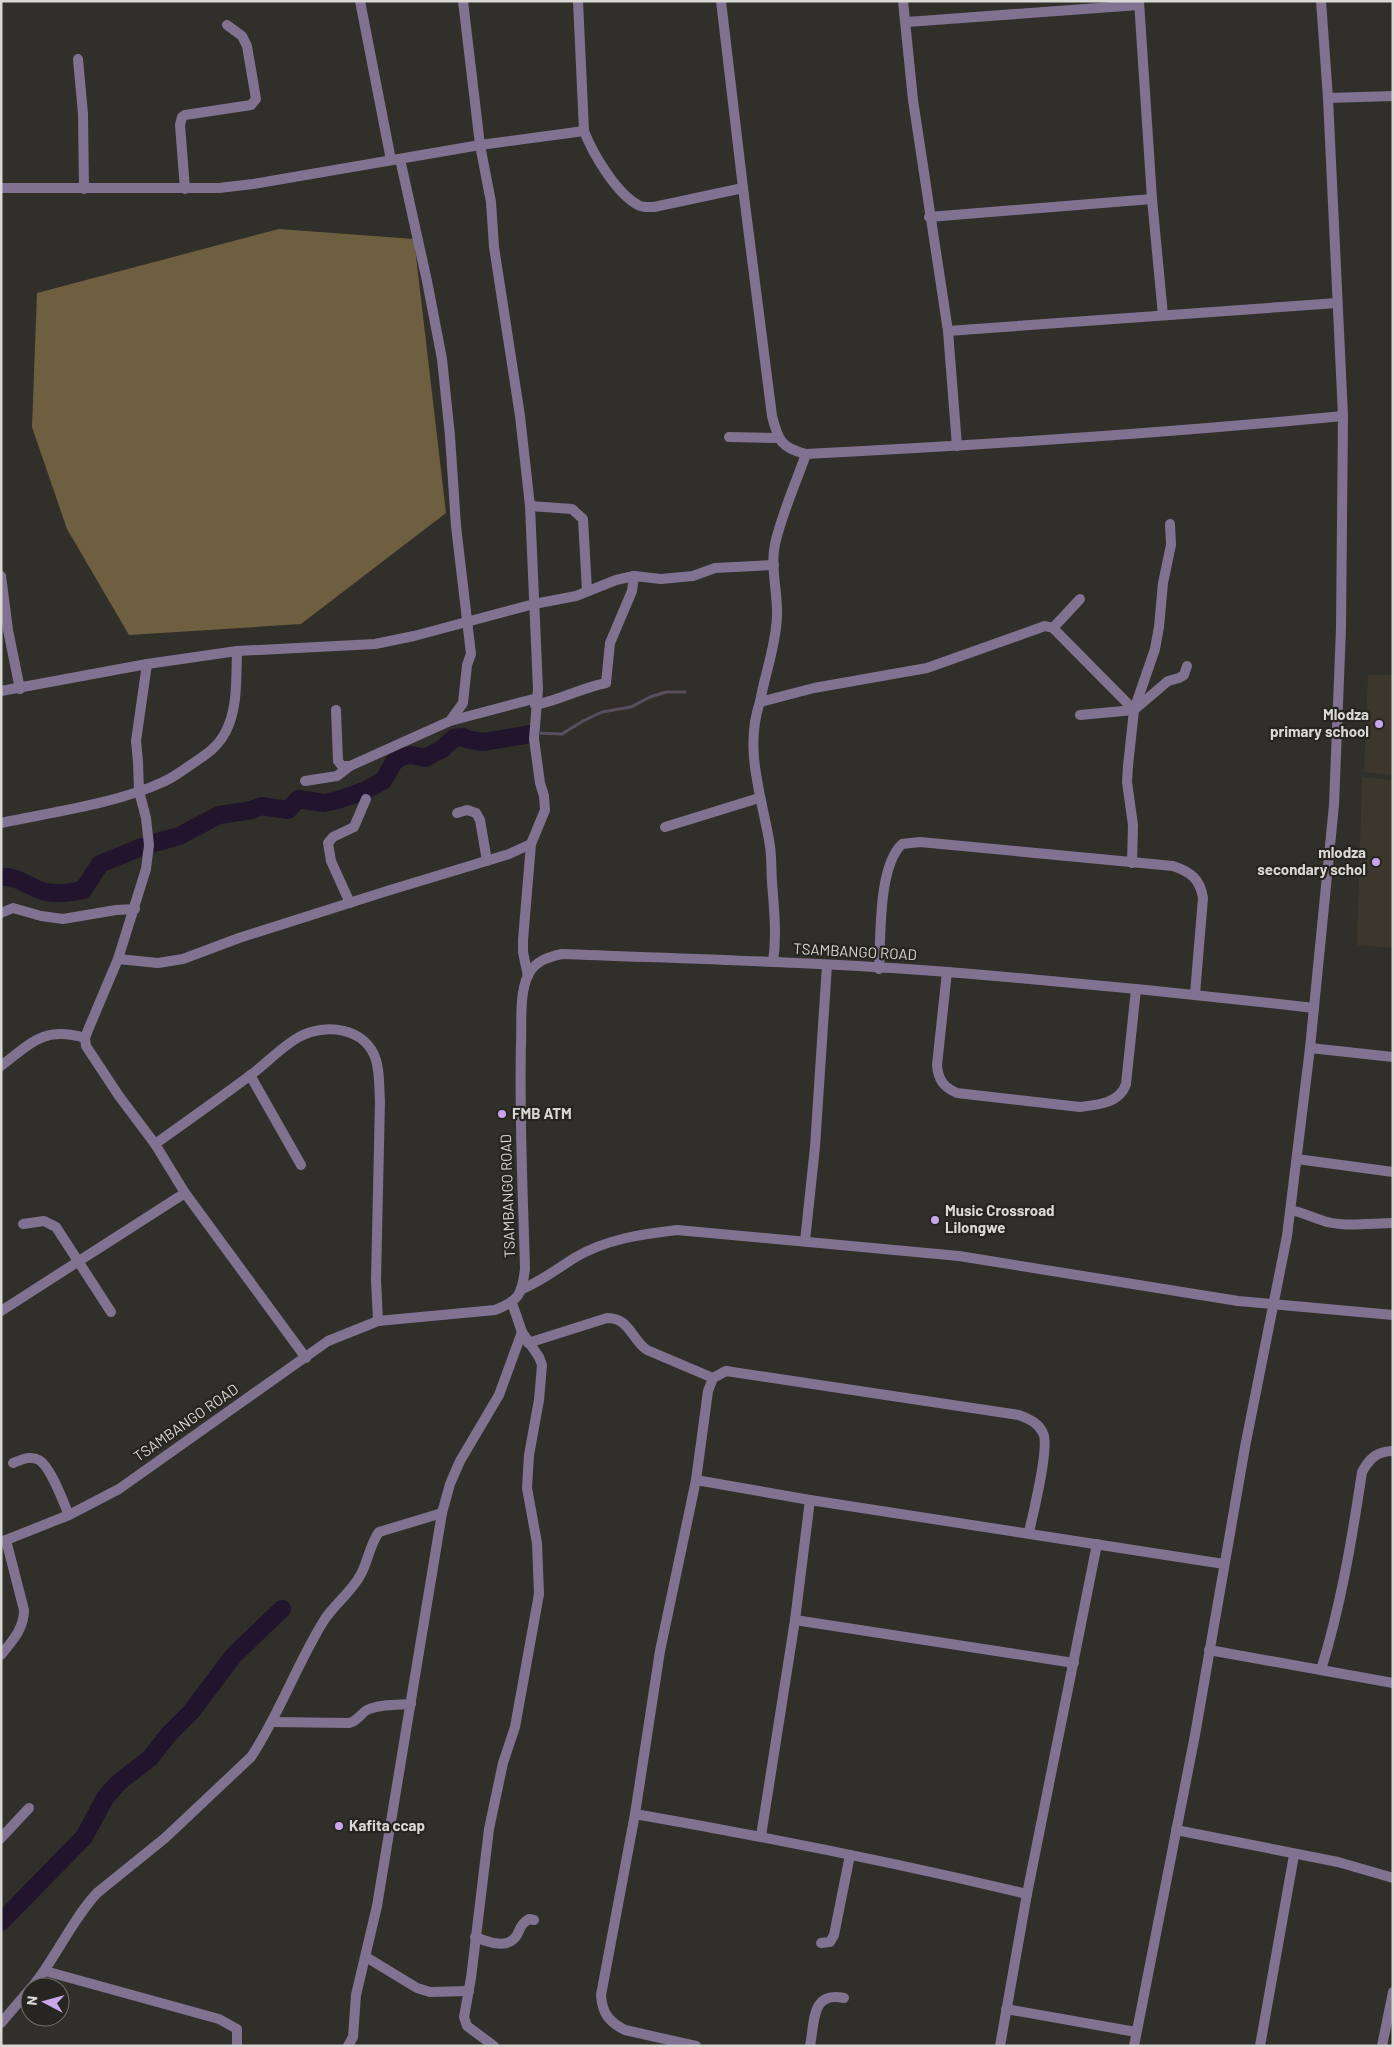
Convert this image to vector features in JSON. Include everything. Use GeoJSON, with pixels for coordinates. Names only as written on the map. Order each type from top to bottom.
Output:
{"type":"FeatureCollection","features":[{"type":"Feature","properties":{"kind":"street"},"geometry":{"type":"LineString","coordinates":[[360,1],[396,159],[427,281],[442,359],[450,436],[456,526],[471,654],[467,665],[464,697],[461,707],[450,721]]}},
{"type":"Feature","properties":{"kind":"street"},"geometry":{"type":"LineString","coordinates":[[463,1],[480,145],[491,202],[494,248],[520,416],[530,506],[536,702],[534,739],[540,783],[544,796],[544,810],[531,844],[523,940],[523,952],[528,976]]}},
{"type":"Feature","properties":{"kind":"street"},"geometry":{"type":"LineString","coordinates":[[578,1],[584,131],[589,144],[617,186],[638,205],[654,208],[743,188]]}},
{"type":"Feature","properties":{"kind":"street"},"geometry":{"type":"LineString","coordinates":[[722,1],[743,188],[772,416],[778,438],[785,445],[795,451],[806,454],[1148,434],[1342,416]]}},
{"type":"Feature","properties":{"kind":"street"},"geometry":{"type":"LineString","coordinates":[[903,1],[907,22],[913,100],[929,217],[948,331],[957,446]]}},
{"type":"Feature","properties":{"kind":"street"},"geometry":{"type":"LineString","coordinates":[[1134,2046],[1291,1210],[1310,1048],[1334,805],[1341,628],[1342,416],[1328,98],[1321,1]]}},
{"type":"Feature","properties":{"kind":"street"},"geometry":{"type":"LineString","coordinates":[[907,22],[1139,3],[1152,199],[1163,315]]}},
{"type":"Feature","properties":{"kind":"street"},"geometry":{"type":"LineString","coordinates":[[185,189],[180,125],[182,117],[250,105],[256,99],[247,46],[242,36],[227,25]]}},
{"type":"Feature","properties":{"kind":"street"},"geometry":{"type":"LineString","coordinates":[[78,59],[83,114],[84,189]]}},
{"type":"Feature","properties":{"kind":"street"},"geometry":{"type":"LineString","coordinates":[[1328,98],[1393,96]]}},
{"type":"Feature","properties":{"kind":"street"},"geometry":{"type":"LineString","coordinates":[[1,188],[219,188],[253,184],[480,145],[584,131]]}},
{"type":"Feature","properties":{"kind":"street"},"geometry":{"type":"LineString","coordinates":[[929,217],[1152,199]]}},
{"type":"Feature","properties":{"kind":"street"},"geometry":{"type":"LineString","coordinates":[[948,331],[1337,303]]}},
{"type":"Feature","properties":{"kind":"street"},"geometry":{"type":"LineString","coordinates":[[729,437],[778,438]]}},
{"type":"Feature","properties":{"kind":"street"},"geometry":{"type":"LineString","coordinates":[[773,962],[776,935],[770,849],[759,798],[753,730],[765,677],[772,656],[777,616],[774,564],[775,545],[806,454]]}},
{"type":"Feature","properties":{"kind":"street"},"geometry":{"type":"LineString","coordinates":[[530,506],[572,509],[583,519],[587,591]]}},
{"type":"Feature","properties":{"kind":"street"},"geometry":{"type":"LineString","coordinates":[[1132,863],[1133,825],[1127,782],[1134,710],[1155,648],[1171,545],[1170,524]]}},
{"type":"Feature","properties":{"kind":"street"},"geometry":{"type":"LineString","coordinates":[[1,691],[148,664],[238,652],[375,644],[534,604],[576,596],[616,580],[634,576],[661,579],[693,576],[716,568],[774,564]]}},
{"type":"Feature","properties":{"kind":"street"},"geometry":{"type":"LineString","coordinates":[[1,576],[8,630],[20,689]]}},
{"type":"Feature","properties":{"kind":"street"},"geometry":{"type":"LineString","coordinates":[[305,781],[337,776],[350,766],[450,721],[569,694],[585,687],[606,683],[610,643],[632,591],[634,576]]}},
{"type":"Feature","properties":{"kind":"street"},"geometry":{"type":"LineString","coordinates":[[1053,628],[1080,599]]}},
{"type":"Feature","properties":{"kind":"street"},"geometry":{"type":"LineString","coordinates":[[760,702],[823,686],[927,668],[1045,626],[1053,628],[1134,710]]}},
{"type":"Feature","properties":{"kind":"street"},"geometry":{"type":"LineString","coordinates":[[1,823],[98,802],[138,791],[164,782],[211,752],[218,744],[230,722],[234,704],[238,652]]}},
{"type":"Feature","properties":{"kind":"street"},"geometry":{"type":"LineString","coordinates":[[148,664],[136,741],[138,791],[146,818],[149,845],[146,869],[118,960],[85,1038],[90,1053],[155,1144],[185,1193],[306,1358]]}},
{"type":"Feature","properties":{"kind":"street"},"geometry":{"type":"LineString","coordinates":[[1080,715],[1134,710],[1168,681],[1184,675],[1187,666]]}},
{"type":"Feature","properties":{"kind":"street"},"geometry":{"type":"LineString","coordinates":[[336,710],[338,761],[342,766],[350,766]]}},
{"type":"Feature","properties":{"kind":"street"},"geometry":{"type":"LineString","coordinates":[[665,827],[759,798]]}},
{"type":"Feature","properties":{"kind":"street"},"geometry":{"type":"LineString","coordinates":[[350,903],[332,861],[328,843],[333,837],[354,826],[366,799]]}},
{"type":"Feature","properties":{"kind":"street"},"geometry":{"type":"LineString","coordinates":[[457,813],[467,810],[476,813],[480,820],[487,861]]}},
{"type":"Feature","properties":{"kind":"street"},"geometry":{"type":"LineString","coordinates":[[879,968],[886,875],[891,859],[902,844],[920,842],[1173,866],[1186,870],[1196,878],[1201,886],[1203,898],[1195,994]]}},
{"type":"Feature","properties":{"kind":"street"},"geometry":{"type":"LineString","coordinates":[[118,960],[158,962],[183,959],[239,938],[509,854],[531,844]]}},
{"type":"Feature","properties":{"kind":"street"},"geometry":{"type":"LineString","coordinates":[[1,913],[13,908],[41,916],[64,919],[116,910],[135,909]]}},
{"type":"Feature","properties":{"kind":"street","name":"TSAMBANGO ROAD"},"geometry":{"type":"LineString","coordinates":[[4,1541],[69,1515],[119,1488],[328,1341],[378,1321],[495,1310],[512,1303],[522,1289],[525,1269],[520,1082],[523,998],[528,976],[539,962],[562,954],[773,962],[947,972],[1195,994],[1314,1008]]}},
{"type":"Feature","properties":{"kind":"street"},"geometry":{"type":"LineString","coordinates":[[805,1240],[815,1147],[827,965]]}},
{"type":"Feature","properties":{"kind":"street"},"geometry":{"type":"LineString","coordinates":[[947,972],[937,1065],[941,1082],[948,1089],[957,1093],[1080,1107],[1093,1106],[1118,1098],[1124,1092],[1136,989]]}},
{"type":"Feature","properties":{"kind":"street"},"geometry":{"type":"LineString","coordinates":[[155,1144],[298,1038],[321,1030],[343,1030],[355,1034],[364,1040],[373,1053],[378,1072],[380,1101],[376,1280],[378,1321]]}},
{"type":"Feature","properties":{"kind":"street"},"geometry":{"type":"LineString","coordinates":[[1,1066],[40,1038],[62,1033],[85,1038]]}},
{"type":"Feature","properties":{"kind":"street"},"geometry":{"type":"LineString","coordinates":[[1310,1048],[1393,1057]]}},
{"type":"Feature","properties":{"kind":"street"},"geometry":{"type":"LineString","coordinates":[[250,1075],[301,1165]]}},
{"type":"Feature","properties":{"kind":"street"},"geometry":{"type":"LineString","coordinates":[[1297,1159],[1393,1172]]}},
{"type":"Feature","properties":{"kind":"street"},"geometry":{"type":"LineString","coordinates":[[1,1311],[185,1193]]}},
{"type":"Feature","properties":{"kind":"street"},"geometry":{"type":"LineString","coordinates":[[1291,1210],[1332,1222],[1393,1223]]}},
{"type":"Feature","properties":{"kind":"street"},"geometry":{"type":"LineString","coordinates":[[23,1224],[38,1221],[51,1223],[56,1227],[111,1312]]}},
{"type":"Feature","properties":{"kind":"street"},"geometry":{"type":"LineString","coordinates":[[522,1289],[538,1283],[576,1257],[601,1245],[638,1234],[677,1230],[805,1240],[959,1256],[1238,1301],[1393,1315]]}},
{"type":"Feature","properties":{"kind":"street"},"geometry":{"type":"LineString","coordinates":[[494,2046],[465,2024],[464,2018],[489,1829],[503,1763],[515,1727],[539,1594],[537,1543],[527,1488],[529,1455],[539,1400],[542,1365],[539,1357],[522,1332],[512,1303]]}},
{"type":"Feature","properties":{"kind":"street"},"geometry":{"type":"LineString","coordinates":[[528,1343],[607,1318],[617,1318],[624,1322],[647,1350],[713,1378]]}},
{"type":"Feature","properties":{"kind":"street"},"geometry":{"type":"LineString","coordinates":[[348,2046],[353,2036],[356,1995],[377,1906],[442,1513],[450,1484],[460,1461],[499,1395],[522,1332]]}},
{"type":"Feature","properties":{"kind":"street"},"geometry":{"type":"LineString","coordinates":[[696,2046],[625,2030],[614,2025],[607,2018],[602,2007],[602,1983],[636,1814],[660,1651],[696,1480],[708,1391],[713,1378],[726,1371],[1018,1415],[1035,1422],[1044,1434],[1045,1450],[1029,1532]]}},
{"type":"Feature","properties":{"kind":"street"},"geometry":{"type":"LineString","coordinates":[[1321,1670],[1333,1630],[1347,1568],[1362,1472],[1368,1461],[1378,1454],[1393,1452]]}},
{"type":"Feature","properties":{"kind":"street"},"geometry":{"type":"LineString","coordinates":[[13,1463],[29,1458],[39,1460],[47,1468],[69,1515]]}},
{"type":"Feature","properties":{"kind":"street"},"geometry":{"type":"LineString","coordinates":[[696,1480],[810,1500],[1029,1532],[1224,1564]]}},
{"type":"Feature","properties":{"kind":"street"},"geometry":{"type":"LineString","coordinates":[[761,1836],[795,1620],[810,1500]]}},
{"type":"Feature","properties":{"kind":"street"},"geometry":{"type":"LineString","coordinates":[[40,1977],[97,1893],[165,1838],[251,1757],[272,1722],[305,1653],[324,1620],[361,1576],[375,1537],[379,1532],[442,1513]]}},
{"type":"Feature","properties":{"kind":"street"},"geometry":{"type":"LineString","coordinates":[[1,1655],[21,1629],[24,1619],[24,1610],[4,1541]]}},
{"type":"Feature","properties":{"kind":"street"},"geometry":{"type":"LineString","coordinates":[[1000,2046],[1027,1894],[1097,1544]]}},
{"type":"Feature","properties":{"kind":"street"},"geometry":{"type":"LineString","coordinates":[[795,1620],[1074,1663]]}},
{"type":"Feature","properties":{"kind":"street"},"geometry":{"type":"LineString","coordinates":[[1209,1650],[1393,1683]]}},
{"type":"Feature","properties":{"kind":"street"},"geometry":{"type":"LineString","coordinates":[[272,1722],[349,1723],[354,1722],[364,1712],[373,1708],[411,1704]]}},
{"type":"Feature","properties":{"kind":"street"},"geometry":{"type":"LineString","coordinates":[[1,1838],[29,1808]]}},
{"type":"Feature","properties":{"kind":"street"},"geometry":{"type":"LineString","coordinates":[[636,1814],[761,1836],[1027,1894]]}},
{"type":"Feature","properties":{"kind":"street"},"geometry":{"type":"LineString","coordinates":[[1176,1830],[1338,1862],[1393,1878]]}},
{"type":"Feature","properties":{"kind":"street"},"geometry":{"type":"LineString","coordinates":[[1260,2046],[1294,1854]]}},
{"type":"Feature","properties":{"kind":"street"},"geometry":{"type":"LineString","coordinates":[[821,1943],[830,1942],[834,1935],[850,1855]]}},
{"type":"Feature","properties":{"kind":"street"},"geometry":{"type":"LineString","coordinates":[[475,1937],[503,1944],[511,1941],[517,1934],[521,1924],[529,1919],[534,1920]]}},
{"type":"Feature","properties":{"kind":"street"},"geometry":{"type":"LineString","coordinates":[[366,1957],[417,1988],[430,1992],[469,1991]]}},
{"type":"Feature","properties":{"kind":"street"},"geometry":{"type":"LineString","coordinates":[[45,1971],[219,2019],[237,2029],[237,2046]]}},
{"type":"Feature","properties":{"kind":"street"},"geometry":{"type":"LineString","coordinates":[[1382,2046],[1393,1992]]}},
{"type":"Feature","properties":{"kind":"street"},"geometry":{"type":"LineString","coordinates":[[810,2046],[819,2004],[825,1998],[834,1996],[844,1998]]}},
{"type":"Feature","properties":{"kind":"street"},"geometry":{"type":"LineString","coordinates":[[1,2023],[20,2001]]}},
{"type":"Feature","properties":{"kind":"street"},"geometry":{"type":"LineString","coordinates":[[1006,2009],[1136,2032]]}},
{"type":"Feature","properties":{"kind":"shaded area"},"geometry":{"type":"Polygon","coordinates":[[[279,229],[414,239],[446,513],[301,624],[129,635],[67,529],[32,427],[37,293],[279,229]]]}},
{"type":"Feature","properties":{"kind":"shaded area","name":"Mlodza primary school"},"geometry":{"type":"Polygon","coordinates":[[[1368,675],[1393,675],[1393,775],[1364,772],[1368,675]]]}},
{"type":"Feature","properties":{"kind":"shaded area","name":"mlodza secondary schol"},"geometry":{"type":"Polygon","coordinates":[[[1362,777],[1393,780],[1393,948],[1357,945],[1362,777]]]}},
{"type":"Feature","properties":{"kind":"waterway"},"geometry":{"type":"LineString","coordinates":[[537,733],[562,734],[602,712],[631,707],[650,697],[666,692],[685,692]]}},
{"type":"Feature","properties":{"kind":"waterway"},"geometry":{"type":"LineString","coordinates":[[154,843],[179,836],[219,815],[252,810],[261,806],[288,810],[298,799],[324,803],[364,791],[383,781],[394,762],[401,757],[411,755],[425,758],[442,749],[454,738],[462,737],[483,742],[531,734]]}},
{"type":"Feature","properties":{"kind":"waterway"},"geometry":{"type":"LineString","coordinates":[[1,877],[13,878],[51,893],[83,890],[100,864],[141,847]]}},
{"type":"Feature","properties":{"kind":"waterway"},"geometry":{"type":"LineString","coordinates":[[1,1922],[84,1837],[105,1798],[118,1783],[150,1758],[169,1734],[191,1712],[234,1655],[282,1609]]}},
{"type":"Feature","properties":{"kind":"place","name":"Mlodza primary school"},"geometry":{"type":"Point","coordinates":[1379,724]}},
{"type":"Feature","properties":{"kind":"place","name":"mlodza secondary schol"},"geometry":{"type":"Point","coordinates":[1376,862]}},
{"type":"Feature","properties":{"kind":"place","name":"FMB ATM"},"geometry":{"type":"Point","coordinates":[502,1114]}},
{"type":"Feature","properties":{"kind":"place","name":"Music Crossroad Lilongwe"},"geometry":{"type":"Point","coordinates":[935,1220]}},
{"type":"Feature","properties":{"kind":"place","name":"Kafita ccap"},"geometry":{"type":"Point","coordinates":[339,1826]}}]}
